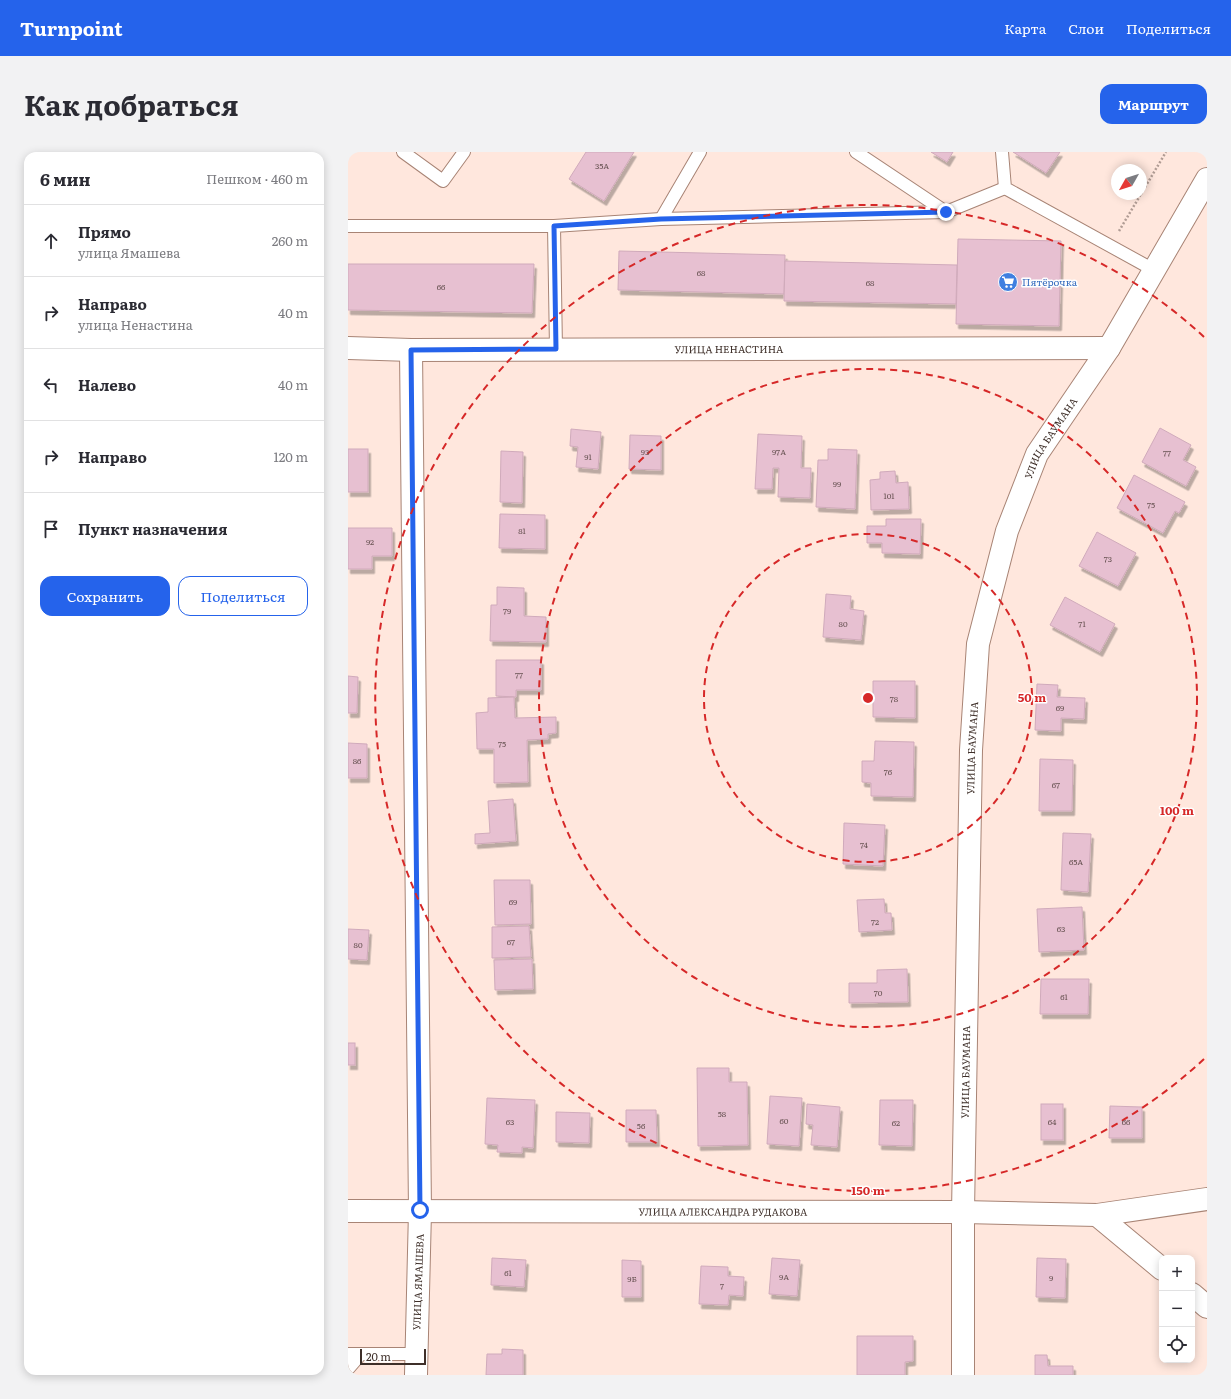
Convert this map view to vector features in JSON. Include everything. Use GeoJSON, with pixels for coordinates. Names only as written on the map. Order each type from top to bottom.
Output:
{"type":"FeatureCollection","features":[{"type":"Feature","properties":{"kind":"street","name":"УЛИЦА БАУМАНА"},"geometry":{"type":"LineString","coordinates":[[963,1375],[963,1212],[971,750],[978,644],[1007,531],[1037,454],[1109,348],[1207,179]]}},
{"type":"Feature","properties":{"kind":"street","name":"УЛИЦА НЕНАСТИНА"},"geometry":{"type":"LineString","coordinates":[[348,348],[411,350],[1109,348]]}},
{"type":"Feature","properties":{"kind":"street","name":"УЛИЦА ЯМАШЕВА"},"geometry":{"type":"LineString","coordinates":[[411,350],[420,1210],[416,1364]]}},
{"type":"Feature","properties":{"kind":"street","name":"УЛИЦА АЛЕКСАНДРА РУДАКОВА"},"geometry":{"type":"LineString","coordinates":[[348,1211],[963,1212],[1097,1215],[1207,1200]]}},
{"type":"Feature","properties":{"kind":"street"},"geometry":{"type":"LineString","coordinates":[[1097,1215],[1159,1267]]}},
{"type":"Feature","properties":{"kind":"street"},"geometry":{"type":"LineString","coordinates":[[1195,1297],[1207,1307]]}},
{"type":"Feature","properties":{"kind":"lane"},"geometry":{"type":"LineString","coordinates":[[403,152],[443,181],[464,152]]}},
{"type":"Feature","properties":{"kind":"lane"},"geometry":{"type":"LineString","coordinates":[[661,219],[700,152]]}},
{"type":"Feature","properties":{"kind":"lane"},"geometry":{"type":"LineString","coordinates":[[856,152],[946,212]]}},
{"type":"Feature","properties":{"kind":"lane"},"geometry":{"type":"LineString","coordinates":[[1002,152],[1005,188]]}},
{"type":"Feature","properties":{"kind":"lane"},"geometry":{"type":"LineString","coordinates":[[348,226],[554,226],[661,219],[946,212],[1005,188]]}},
{"type":"Feature","properties":{"kind":"lane"},"geometry":{"type":"LineString","coordinates":[[1005,188],[1154,270]]}},
{"type":"Feature","properties":{"kind":"lane"},"geometry":{"type":"LineString","coordinates":[[554,226],[556,349]]}},
{"type":"Feature","properties":{"kind":"lane"},"geometry":{"type":"LineString","coordinates":[[348,1354],[361,1354],[416,1364]]}},
{"type":"Feature","properties":{"kind":"lane"},"geometry":{"type":"LineString","coordinates":[[348,1369],[361,1354]]}},
{"type":"Feature","properties":{"kind":"path"},"geometry":{"type":"LineString","coordinates":[[1147,184],[1166,152]]}},
{"type":"Feature","properties":{"kind":"path"},"geometry":{"type":"LineString","coordinates":[[1110,246],[1137,200]]}},
{"type":"Feature","properties":{"kind":"building"},"geometry":{"type":"Polygon","coordinates":[[[586,152],[634,152],[604,201],[569,179],[586,152]]]}},
{"type":"Feature","properties":{"kind":"building"},"geometry":{"type":"Polygon","coordinates":[[[931,152],[953,152],[947,162],[931,152]]]}},
{"type":"Feature","properties":{"kind":"building"},"geometry":{"type":"Polygon","coordinates":[[[1013,152],[1060,152],[1046,173],[1013,152]]]}},
{"type":"Feature","properties":{"kind":"building","name":"Пятёрочка"},"geometry":{"type":"Polygon","coordinates":[[[958,239],[1061,241],[1059,326],[956,324],[958,239]]]}},
{"type":"Feature","properties":{"kind":"building"},"geometry":{"type":"Polygon","coordinates":[[[619,251],[785,255],[784,294],[618,290],[619,251]]]}},
{"type":"Feature","properties":{"kind":"building"},"geometry":{"type":"Polygon","coordinates":[[[785,261],[957,265],[956,304],[784,301],[785,261]]]}},
{"type":"Feature","properties":{"kind":"building"},"geometry":{"type":"Polygon","coordinates":[[[348,264],[534,264],[532,313],[348,310],[348,264]]]}},
{"type":"Feature","properties":{"kind":"building"},"geometry":{"type":"Polygon","coordinates":[[[1160,428],[1191,445],[1183,460],[1196,467],[1186,486],[1142,462],[1160,428]]]}},
{"type":"Feature","properties":{"kind":"building"},"geometry":{"type":"Polygon","coordinates":[[[571,429],[601,432],[598,469],[576,467],[578,447],[570,446],[571,429]]]}},
{"type":"Feature","properties":{"kind":"building"},"geometry":{"type":"Polygon","coordinates":[[[758,434],[802,436],[801,468],[811,468],[810,498],[778,497],[779,468],[773,468],[772,489],[755,489],[758,434]]]}},
{"type":"Feature","properties":{"kind":"building"},"geometry":{"type":"Polygon","coordinates":[[[630,435],[661,436],[661,470],[629,469],[630,435]]]}},
{"type":"Feature","properties":{"kind":"building"},"geometry":{"type":"Polygon","coordinates":[[[348,449],[368,449],[368,492],[348,492],[348,449]]]}},
{"type":"Feature","properties":{"kind":"building"},"geometry":{"type":"Polygon","coordinates":[[[828,449],[857,450],[855,509],[816,507],[818,460],[828,460],[828,449]]]}},
{"type":"Feature","properties":{"kind":"building"},"geometry":{"type":"Polygon","coordinates":[[[501,451],[523,452],[522,503],[500,502],[501,451]]]}},
{"type":"Feature","properties":{"kind":"building"},"geometry":{"type":"Polygon","coordinates":[[[895,471],[896,483],[908,482],[909,509],[871,510],[870,480],[880,479],[880,472],[895,471]]]}},
{"type":"Feature","properties":{"kind":"building"},"geometry":{"type":"Polygon","coordinates":[[[1134,475],[1185,502],[1179,513],[1175,511],[1163,533],[1117,508],[1134,475]]]}},
{"type":"Feature","properties":{"kind":"building"},"geometry":{"type":"Polygon","coordinates":[[[500,514],[545,515],[545,549],[499,548],[500,514]]]}},
{"type":"Feature","properties":{"kind":"building"},"geometry":{"type":"Polygon","coordinates":[[[886,519],[921,519],[920,554],[882,553],[882,543],[867,543],[867,526],[886,526],[886,519]]]}},
{"type":"Feature","properties":{"kind":"building"},"geometry":{"type":"Polygon","coordinates":[[[348,528],[392,528],[392,556],[372,556],[372,569],[348,569],[348,528]]]}},
{"type":"Feature","properties":{"kind":"building"},"geometry":{"type":"Polygon","coordinates":[[[1097,532],[1136,553],[1118,586],[1079,566],[1097,532]]]}},
{"type":"Feature","properties":{"kind":"building"},"geometry":{"type":"Polygon","coordinates":[[[497,587],[524,588],[524,616],[546,617],[546,642],[490,641],[491,605],[497,605],[497,587]]]}},
{"type":"Feature","properties":{"kind":"building"},"geometry":{"type":"Polygon","coordinates":[[[826,594],[851,596],[850,609],[864,611],[861,640],[823,637],[826,594]]]}},
{"type":"Feature","properties":{"kind":"building"},"geometry":{"type":"Polygon","coordinates":[[[1065,597],[1115,624],[1100,652],[1050,625],[1065,597]]]}},
{"type":"Feature","properties":{"kind":"building"},"geometry":{"type":"Polygon","coordinates":[[[496,660],[541,660],[541,690],[516,690],[516,697],[496,696],[496,660]]]}},
{"type":"Feature","properties":{"kind":"building"},"geometry":{"type":"Polygon","coordinates":[[[348,676],[358,677],[357,713],[348,713],[348,676]]]}},
{"type":"Feature","properties":{"kind":"building"},"geometry":{"type":"Polygon","coordinates":[[[873,681],[915,681],[915,718],[873,717],[873,681]]]}},
{"type":"Feature","properties":{"kind":"building"},"geometry":{"type":"Polygon","coordinates":[[[1037,684],[1058,685],[1057,697],[1085,698],[1084,719],[1061,718],[1061,731],[1035,730],[1037,684]]]}},
{"type":"Feature","properties":{"kind":"building"},"geometry":{"type":"Polygon","coordinates":[[[514,697],[515,718],[556,717],[556,733],[548,734],[548,739],[527,740],[528,782],[494,783],[494,749],[477,749],[476,713],[488,712],[488,698],[514,697]]]}},
{"type":"Feature","properties":{"kind":"building"},"geometry":{"type":"Polygon","coordinates":[[[875,741],[914,742],[913,797],[871,796],[871,783],[862,782],[862,761],[874,761],[875,741]]]}},
{"type":"Feature","properties":{"kind":"building"},"geometry":{"type":"Polygon","coordinates":[[[348,743],[367,744],[367,778],[348,778],[348,743]]]}},
{"type":"Feature","properties":{"kind":"building"},"geometry":{"type":"Polygon","coordinates":[[[1040,759],[1073,760],[1072,811],[1039,811],[1040,759]]]}},
{"type":"Feature","properties":{"kind":"building"},"geometry":{"type":"Polygon","coordinates":[[[513,799],[516,841],[475,844],[475,834],[490,833],[488,801],[513,799]]]}},
{"type":"Feature","properties":{"kind":"building"},"geometry":{"type":"Polygon","coordinates":[[[844,823],[885,825],[883,866],[843,864],[844,823]]]}},
{"type":"Feature","properties":{"kind":"building"},"geometry":{"type":"Polygon","coordinates":[[[1063,833],[1091,834],[1088,892],[1061,890],[1063,833]]]}},
{"type":"Feature","properties":{"kind":"building"},"geometry":{"type":"Polygon","coordinates":[[[494,880],[530,880],[531,924],[495,925],[494,880]]]}},
{"type":"Feature","properties":{"kind":"building"},"geometry":{"type":"Polygon","coordinates":[[[884,899],[885,913],[891,913],[892,930],[859,932],[857,900],[884,899]]]}},
{"type":"Feature","properties":{"kind":"building"},"geometry":{"type":"Polygon","coordinates":[[[1082,907],[1084,950],[1039,952],[1037,909],[1082,907]]]}},
{"type":"Feature","properties":{"kind":"building"},"geometry":{"type":"Polygon","coordinates":[[[529,926],[531,957],[492,958],[492,927],[529,926]]]}},
{"type":"Feature","properties":{"kind":"building"},"geometry":{"type":"Polygon","coordinates":[[[348,929],[369,930],[367,960],[348,959],[348,929]]]}},
{"type":"Feature","properties":{"kind":"building"},"geometry":{"type":"Polygon","coordinates":[[[532,959],[533,989],[495,990],[494,960],[532,959]]]}},
{"type":"Feature","properties":{"kind":"building"},"geometry":{"type":"Polygon","coordinates":[[[907,969],[908,1002],[849,1003],[849,983],[877,983],[877,970],[907,969]]]}},
{"type":"Feature","properties":{"kind":"building"},"geometry":{"type":"Polygon","coordinates":[[[1041,979],[1089,979],[1088,1014],[1040,1014],[1041,979]]]}},
{"type":"Feature","properties":{"kind":"building"},"geometry":{"type":"Polygon","coordinates":[[[348,1043],[355,1043],[355,1065],[348,1065],[348,1043]]]}},
{"type":"Feature","properties":{"kind":"building"},"geometry":{"type":"Polygon","coordinates":[[[697,1068],[729,1068],[729,1082],[747,1082],[748,1145],[698,1146],[697,1068]]]}},
{"type":"Feature","properties":{"kind":"building"},"geometry":{"type":"Polygon","coordinates":[[[770,1096],[802,1098],[799,1146],[767,1144],[770,1096]]]}},
{"type":"Feature","properties":{"kind":"building"},"geometry":{"type":"Polygon","coordinates":[[[487,1098],[535,1100],[533,1148],[522,1147],[522,1153],[497,1152],[498,1145],[485,1144],[487,1098]]]}},
{"type":"Feature","properties":{"kind":"building"},"geometry":{"type":"Polygon","coordinates":[[[880,1100],[913,1100],[912,1146],[879,1145],[880,1100]]]}},
{"type":"Feature","properties":{"kind":"building"},"geometry":{"type":"Polygon","coordinates":[[[807,1104],[840,1107],[837,1147],[811,1145],[813,1125],[806,1124],[807,1104]]]}},
{"type":"Feature","properties":{"kind":"building"},"geometry":{"type":"Polygon","coordinates":[[[1041,1104],[1063,1104],[1063,1140],[1041,1140],[1041,1104]]]}},
{"type":"Feature","properties":{"kind":"building"},"geometry":{"type":"Polygon","coordinates":[[[1110,1106],[1142,1107],[1142,1138],[1109,1138],[1110,1106]]]}},
{"type":"Feature","properties":{"kind":"building"},"geometry":{"type":"Polygon","coordinates":[[[626,1110],[656,1110],[657,1142],[626,1142],[626,1110]]]}},
{"type":"Feature","properties":{"kind":"building"},"geometry":{"type":"Polygon","coordinates":[[[556,1112],[590,1113],[589,1143],[556,1142],[556,1112]]]}},
{"type":"Feature","properties":{"kind":"building"},"geometry":{"type":"Polygon","coordinates":[[[492,1258],[526,1260],[524,1287],[491,1285],[492,1258]]]}},
{"type":"Feature","properties":{"kind":"building"},"geometry":{"type":"Polygon","coordinates":[[[772,1258],[800,1260],[797,1296],[769,1294],[772,1258]]]}},
{"type":"Feature","properties":{"kind":"building"},"geometry":{"type":"Polygon","coordinates":[[[1037,1258],[1066,1259],[1065,1298],[1036,1297],[1037,1258]]]}},
{"type":"Feature","properties":{"kind":"building"},"geometry":{"type":"Polygon","coordinates":[[[622,1260],[641,1261],[641,1297],[622,1297],[622,1260]]]}},
{"type":"Feature","properties":{"kind":"building"},"geometry":{"type":"Polygon","coordinates":[[[701,1266],[728,1267],[728,1276],[744,1277],[743,1296],[729,1295],[728,1305],[699,1304],[701,1266]]]}},
{"type":"Feature","properties":{"kind":"building"},"geometry":{"type":"Polygon","coordinates":[[[857,1336],[913,1336],[913,1361],[905,1362],[905,1375],[857,1375],[857,1336]]]}},
{"type":"Feature","properties":{"kind":"building"},"geometry":{"type":"Polygon","coordinates":[[[502,1349],[523,1350],[523,1375],[486,1375],[487,1354],[502,1354],[502,1349]]]}},
{"type":"Feature","properties":{"kind":"building"},"geometry":{"type":"Polygon","coordinates":[[[1035,1355],[1047,1355],[1048,1366],[1073,1366],[1073,1375],[1035,1375],[1035,1355]]]}},
{"type":"Feature","properties":{"kind":"place","name":"Пятёрочка"},"geometry":{"type":"Point","coordinates":[1008,282]}},
{"type":"Feature","properties":{"kind":"route"},"geometry":{"type":"LineString","coordinates":[[420,1210],[411,350],[556,349],[554,226],[661,219],[946,212]]}}]}
